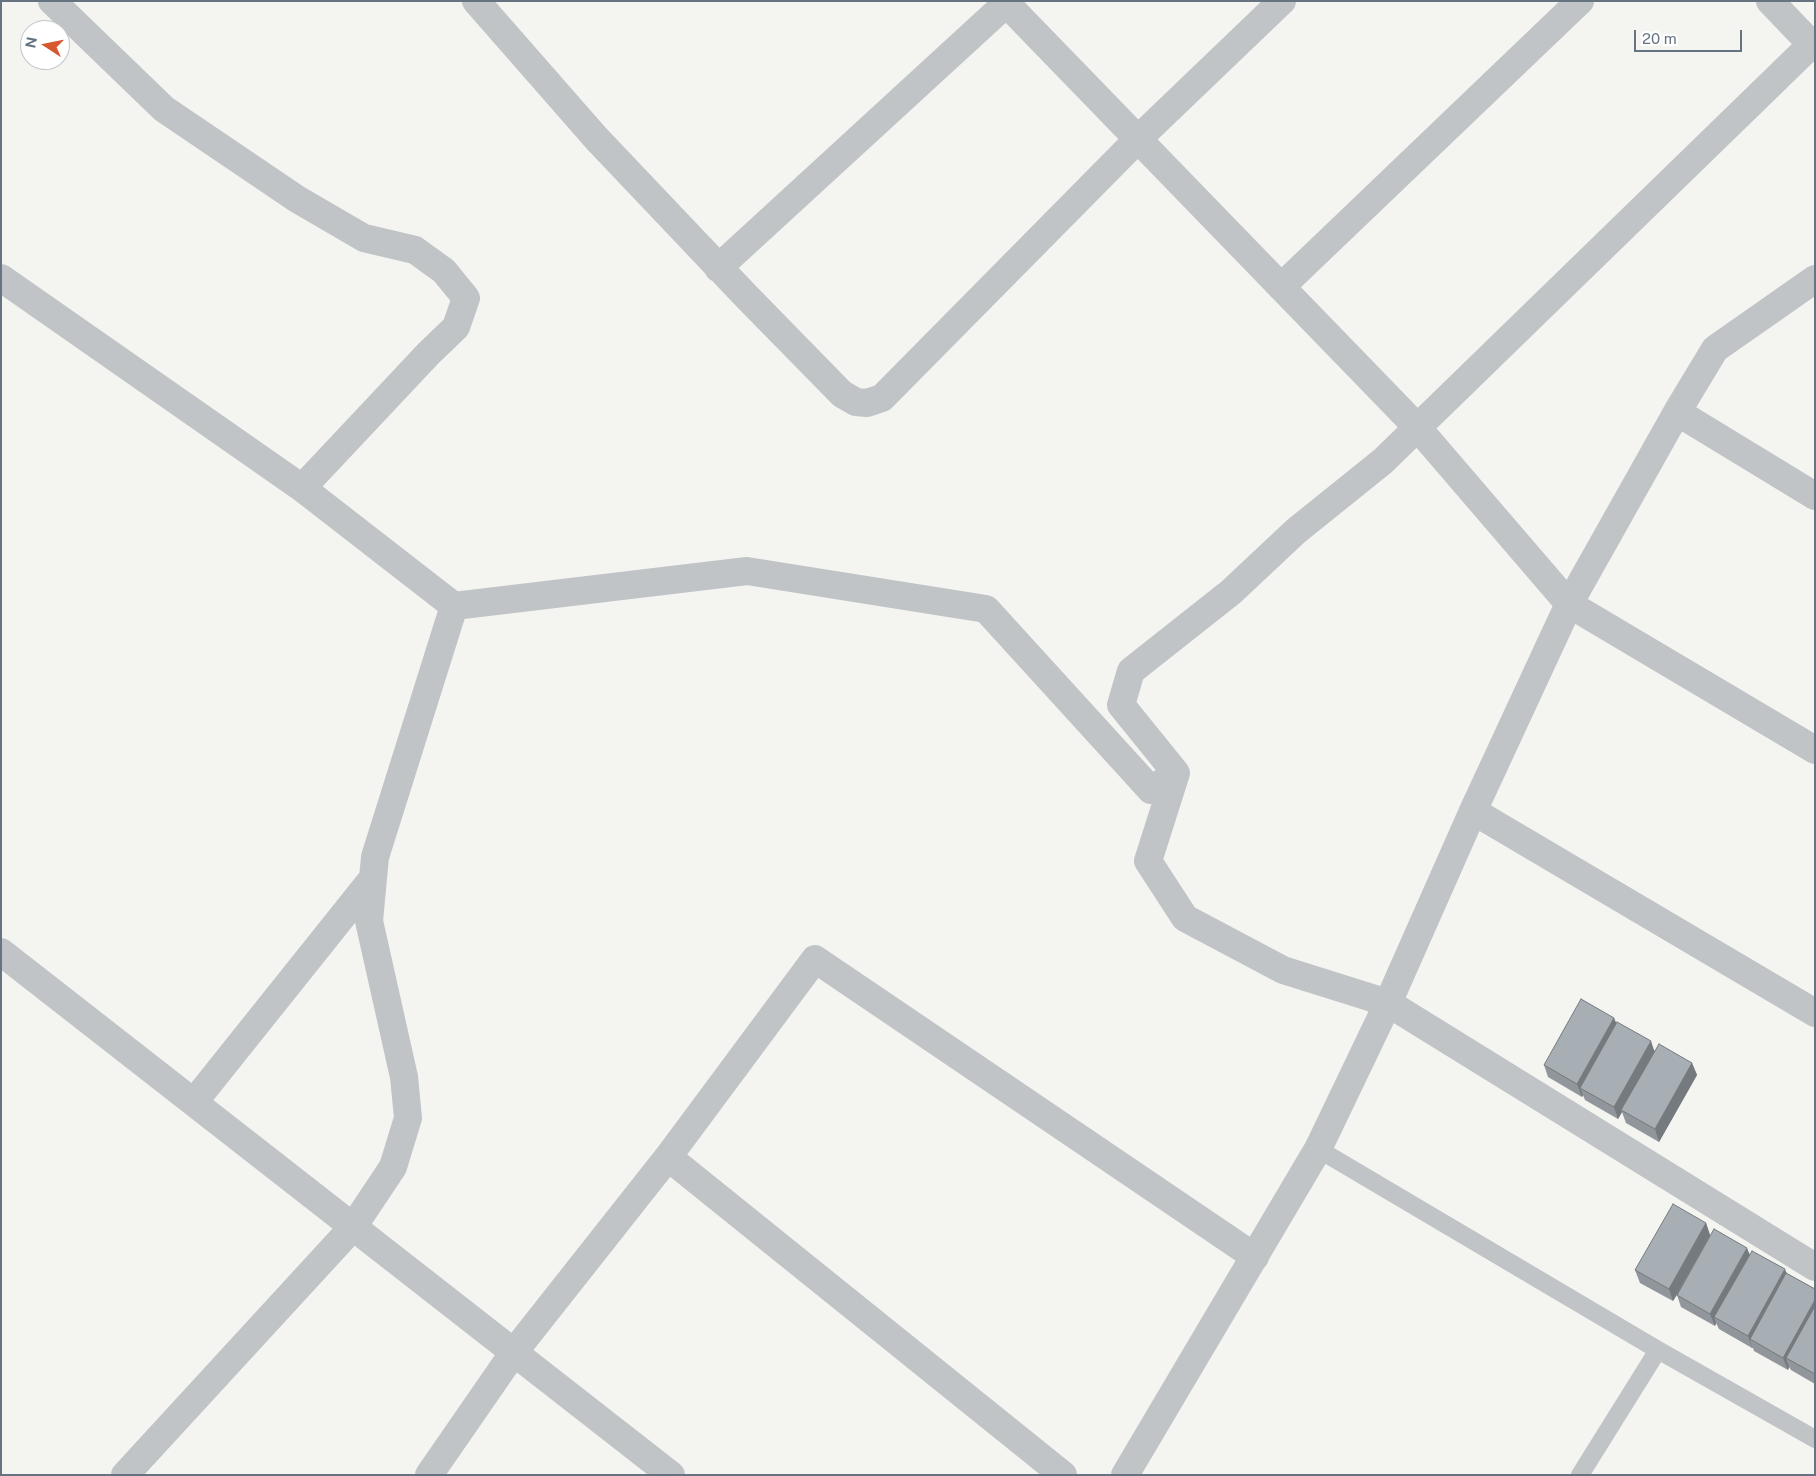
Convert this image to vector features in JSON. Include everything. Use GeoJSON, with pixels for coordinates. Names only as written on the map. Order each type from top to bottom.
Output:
{"type":"FeatureCollection","features":[{"type":"Feature","properties":{"kind":"street"},"geometry":{"type":"LineString","coordinates":[[52,1],[164,109],[297,199],[364,238],[415,250],[444,271],[466,298],[456,327],[302,488]]}},
{"type":"Feature","properties":{"kind":"street"},"geometry":{"type":"LineString","coordinates":[[476,1],[596,138],[718,268],[842,394],[856,402],[867,403],[882,398],[1138,139],[1282,1]]}},
{"type":"Feature","properties":{"kind":"street"},"geometry":{"type":"LineString","coordinates":[[1281,287],[1580,1]]}},
{"type":"Feature","properties":{"kind":"street"},"geometry":{"type":"LineString","coordinates":[[1176,773],[1121,705],[1131,671],[1231,592],[1296,531],[1383,461],[1814,44],[1770,1]]}},
{"type":"Feature","properties":{"kind":"street"},"geometry":{"type":"LineString","coordinates":[[718,268],[1006,2],[1417,427],[1569,604],[1815,750]]}},
{"type":"Feature","properties":{"kind":"street"},"geometry":{"type":"LineString","coordinates":[[1,278],[302,488],[454,606],[747,571],[986,609],[1151,790],[1176,773]]}},
{"type":"Feature","properties":{"kind":"street"},"geometry":{"type":"LineString","coordinates":[[1125,1475],[1318,1149],[1388,1003],[1472,811],[1569,604],[1677,412],[1716,349],[1815,279]]}},
{"type":"Feature","properties":{"kind":"street"},"geometry":{"type":"LineString","coordinates":[[1677,412],[1815,496]]}},
{"type":"Feature","properties":{"kind":"street"},"geometry":{"type":"LineString","coordinates":[[125,1475],[353,1227],[394,1167],[408,1118],[404,1077],[370,921],[375,858],[454,606]]}},
{"type":"Feature","properties":{"kind":"street"},"geometry":{"type":"LineString","coordinates":[[1176,773],[1148,861],[1185,918],[1283,970],[1388,1003],[1815,1267]]}},
{"type":"Feature","properties":{"kind":"street"},"geometry":{"type":"LineString","coordinates":[[1472,811],[1815,1013]]}},
{"type":"Feature","properties":{"kind":"street"},"geometry":{"type":"LineString","coordinates":[[194,1102],[373,878]]}},
{"type":"Feature","properties":{"kind":"street"},"geometry":{"type":"LineString","coordinates":[[1,952],[671,1475]]}},
{"type":"Feature","properties":{"kind":"street"},"geometry":{"type":"LineString","coordinates":[[429,1475],[514,1352],[668,1157],[815,959],[1255,1257]]}},
{"type":"Feature","properties":{"kind":"street"},"geometry":{"type":"LineString","coordinates":[[668,1157],[1063,1475]]}},
{"type":"Feature","properties":{"kind":"lane"},"geometry":{"type":"LineString","coordinates":[[1318,1149],[1658,1350],[1815,1439]]}},
{"type":"Feature","properties":{"kind":"lane"},"geometry":{"type":"LineString","coordinates":[[1580,1475],[1658,1350]]}},
{"type":"Feature","properties":{"kind":"building"},"geometry":{"type":"Polygon","coordinates":[[[1581,999],[1614,1018],[1577,1084],[1544,1065],[1581,999]]]}},
{"type":"Feature","properties":{"kind":"building"},"geometry":{"type":"Polygon","coordinates":[[[1617,1022],[1651,1041],[1614,1107],[1580,1088],[1617,1022]]]}},
{"type":"Feature","properties":{"kind":"building"},"geometry":{"type":"Polygon","coordinates":[[[1659,1044],[1692,1063],[1655,1129],[1621,1110],[1659,1044]]]}},
{"type":"Feature","properties":{"kind":"building"},"geometry":{"type":"Polygon","coordinates":[[[1673,1204],[1706,1223],[1669,1289],[1635,1270],[1673,1204]]]}},
{"type":"Feature","properties":{"kind":"building"},"geometry":{"type":"Polygon","coordinates":[[[1714,1229],[1747,1248],[1710,1314],[1677,1295],[1714,1229]]]}},
{"type":"Feature","properties":{"kind":"building"},"geometry":{"type":"Polygon","coordinates":[[[1752,1251],[1785,1269],[1748,1336],[1714,1317],[1752,1251]]]}},
{"type":"Feature","properties":{"kind":"building"},"geometry":{"type":"Polygon","coordinates":[[[1786,1273],[1815,1289],[1815,1300],[1783,1358],[1750,1339],[1786,1273]]]}},
{"type":"Feature","properties":{"kind":"building"},"geometry":{"type":"Polygon","coordinates":[[[1815,1306],[1815,1374],[1786,1358],[1815,1306]]]}}]}
